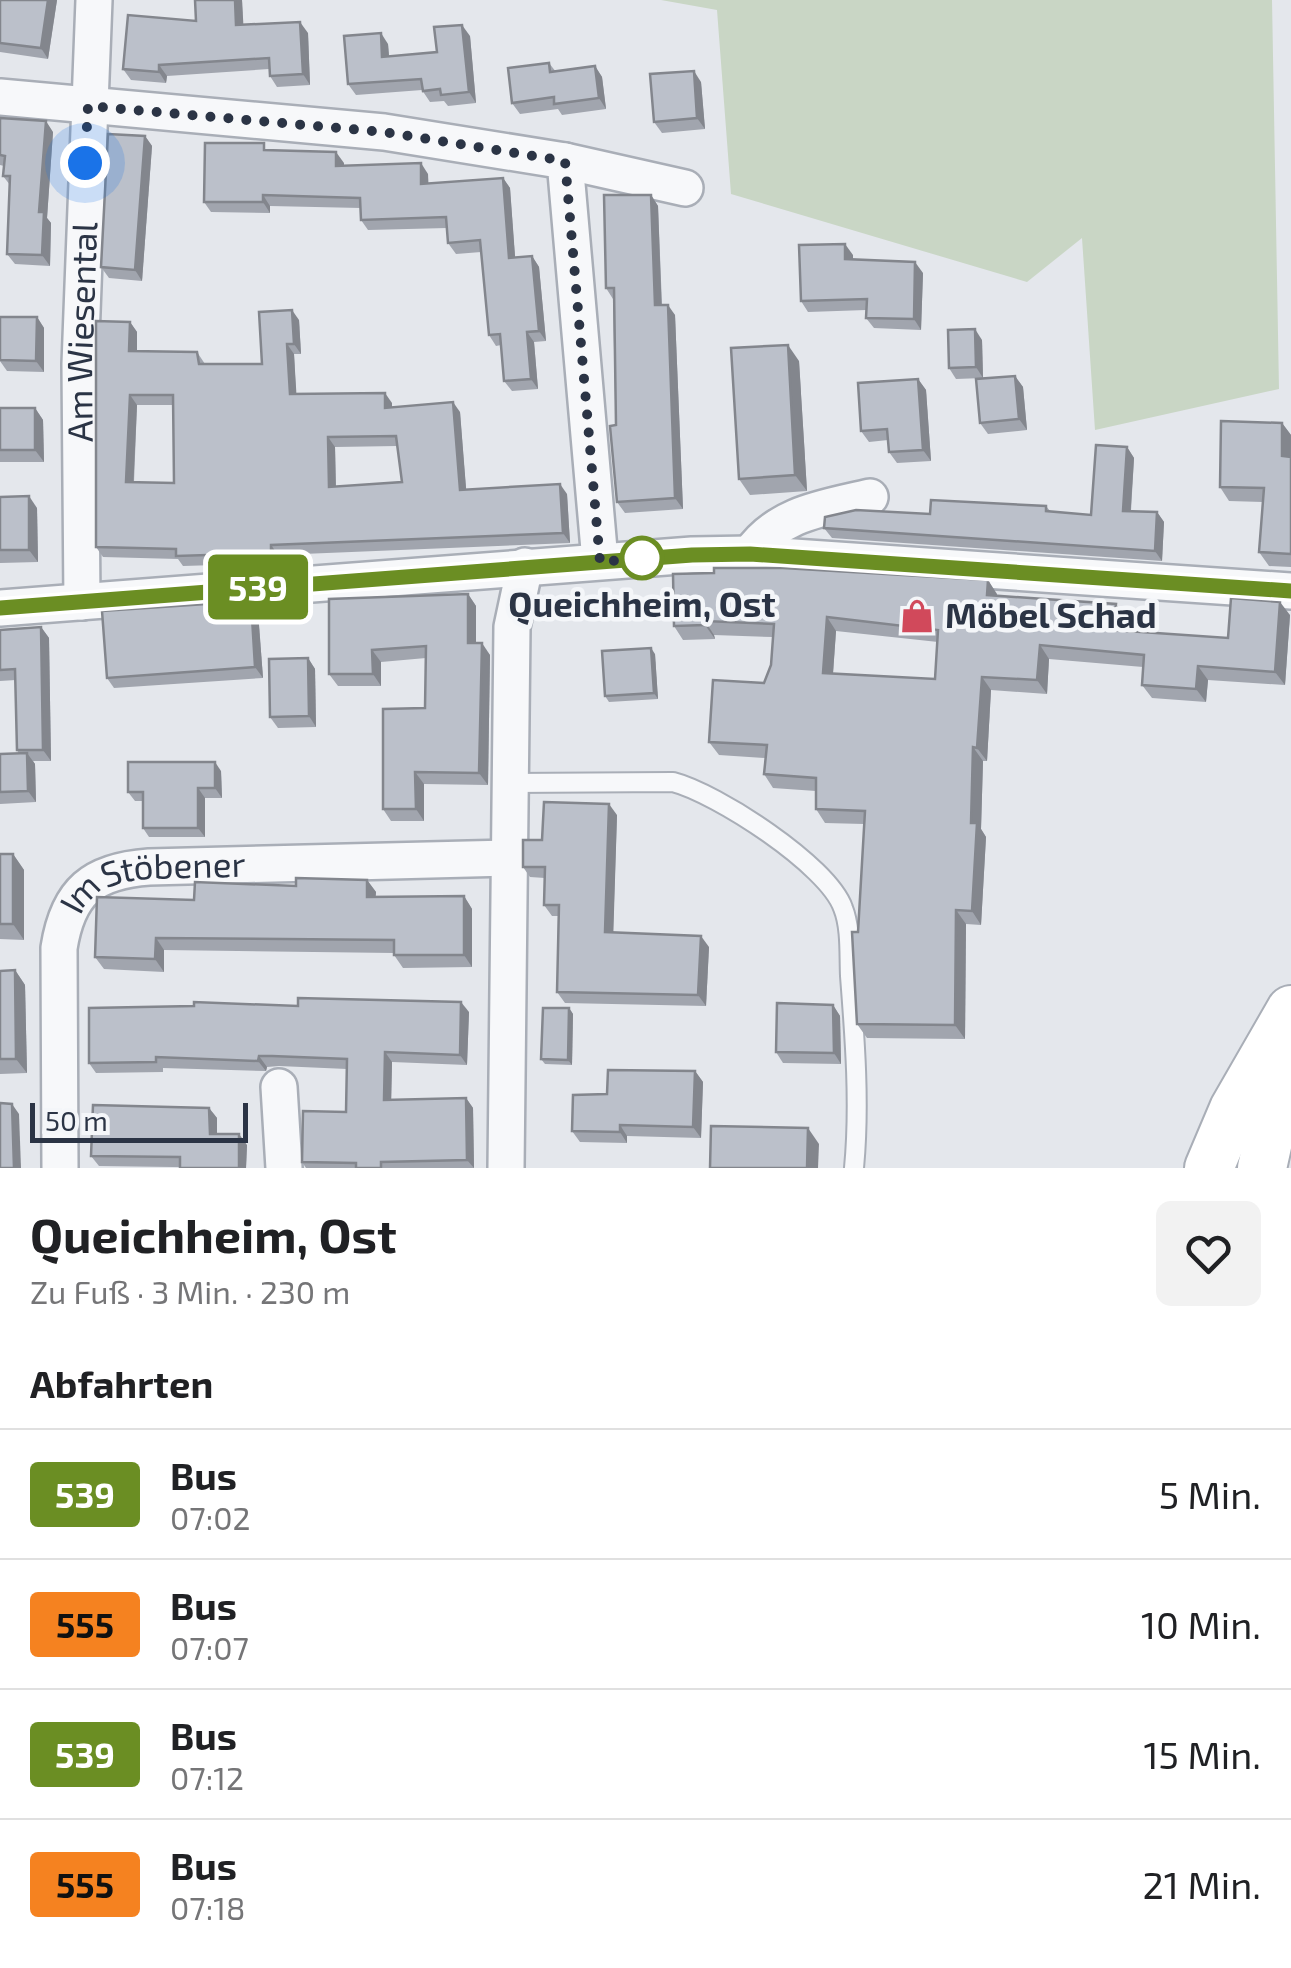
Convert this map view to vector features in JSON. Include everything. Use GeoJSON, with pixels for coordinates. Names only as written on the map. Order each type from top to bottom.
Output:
{"type":"FeatureCollection","features":[{"type":"Feature","properties":{"kind":"street","name":"Am Wiesental"},"geometry":{"type":"LineString","coordinates":[[82,602],[80,384],[94,0]]}},
{"type":"Feature","properties":{"kind":"street"},"geometry":{"type":"LineString","coordinates":[[0,97],[384,132],[565,161],[685,188]]}},
{"type":"Feature","properties":{"kind":"street"},"geometry":{"type":"LineString","coordinates":[[565,161],[600,562]]}},
{"type":"Feature","properties":{"kind":"street"},"geometry":{"type":"LineString","coordinates":[[750,554],[768,530],[785,521],[870,497]]}},
{"type":"Feature","properties":{"kind":"street"},"geometry":{"type":"LineString","coordinates":[[0,608],[524,566],[750,554],[1291,591]]}},
{"type":"Feature","properties":{"kind":"street"},"geometry":{"type":"LineString","coordinates":[[506,1168],[512,627],[524,566]]}},
{"type":"Feature","properties":{"kind":"street","name":"Im Stöbener"},"geometry":{"type":"LineString","coordinates":[[60,1168],[59,948],[65,914],[92,883],[112,872],[149,867],[508,858]]}},
{"type":"Feature","properties":{"kind":"street"},"geometry":{"type":"LineString","coordinates":[[1210,1168],[1234,1109],[1291,1010]]}},
{"type":"Feature","properties":{"kind":"street"},"geometry":{"type":"LineString","coordinates":[[1262,1168],[1274,1114],[1291,1066]]}},
{"type":"Feature","properties":{"kind":"street"},"geometry":{"type":"LineString","coordinates":[[279,1087],[284,1168]]}},
{"type":"Feature","properties":{"kind":"lane"},"geometry":{"type":"LineString","coordinates":[[510,783],[674,782],[699,788],[774,840],[834,892],[847,924],[856,1108],[854,1168]]}},
{"type":"Feature","properties":{"kind":"green space"},"geometry":{"type":"Polygon","coordinates":[[[661,0],[1272,0],[1279,389],[1095,430],[1082,238],[1027,282],[731,194],[717,10],[661,0]]]}},
{"type":"Feature","properties":{"kind":"building"},"geometry":{"type":"Polygon","coordinates":[[[0,0],[48,0],[41,48],[0,43],[0,0]]]}},
{"type":"Feature","properties":{"kind":"building"},"geometry":{"type":"Polygon","coordinates":[[[195,0],[235,0],[236,25],[300,22],[303,74],[270,76],[269,58],[159,65],[159,72],[123,69],[128,15],[196,21],[195,0]]]}},
{"type":"Feature","properties":{"kind":"building"},"geometry":{"type":"Polygon","coordinates":[[[462,25],[469,92],[441,95],[440,89],[423,91],[421,79],[348,84],[344,36],[381,33],[382,57],[437,52],[434,27],[462,25]]]}},
{"type":"Feature","properties":{"kind":"building"},"geometry":{"type":"Polygon","coordinates":[[[549,63],[550,72],[595,66],[599,98],[554,104],[554,97],[512,103],[508,68],[549,63]]]}},
{"type":"Feature","properties":{"kind":"building"},"geometry":{"type":"Polygon","coordinates":[[[694,71],[697,118],[654,122],[650,74],[694,71]]]}},
{"type":"Feature","properties":{"kind":"building"},"geometry":{"type":"Polygon","coordinates":[[[0,118],[46,121],[39,212],[44,212],[42,255],[7,254],[10,176],[3,176],[5,156],[0,155],[0,118]]]}},
{"type":"Feature","properties":{"kind":"building"},"geometry":{"type":"Polygon","coordinates":[[[108,134],[145,136],[135,270],[101,267],[108,134]]]}},
{"type":"Feature","properties":{"kind":"building"},"geometry":{"type":"Polygon","coordinates":[[[205,143],[264,143],[264,150],[336,152],[336,166],[421,163],[421,184],[503,178],[509,258],[532,256],[539,331],[527,332],[531,379],[504,381],[500,334],[489,335],[480,240],[448,243],[446,217],[361,220],[360,198],[263,195],[263,202],[204,202],[205,143]]]}},
{"type":"Feature","properties":{"kind":"building"},"geometry":{"type":"Polygon","coordinates":[[[604,195],[651,195],[655,305],[668,305],[675,498],[617,502],[610,426],[616,425],[614,288],[606,288],[604,195]]]}},
{"type":"Feature","properties":{"kind":"building"},"geometry":{"type":"Polygon","coordinates":[[[845,244],[845,259],[915,262],[914,319],[866,318],[867,299],[801,301],[799,245],[845,244]]]}},
{"type":"Feature","properties":{"kind":"building"},"geometry":{"type":"Polygon","coordinates":[[[292,310],[294,344],[287,344],[290,394],[385,393],[385,408],[453,402],[460,490],[560,484],[563,533],[271,545],[271,553],[176,556],[176,549],[96,547],[96,321],[130,322],[129,351],[197,352],[199,364],[262,364],[259,312],[292,310]],[[130,395],[126,482],[174,483],[173,395],[130,395]],[[396,436],[328,437],[329,487],[402,482],[396,436]]]}},
{"type":"Feature","properties":{"kind":"building"},"geometry":{"type":"Polygon","coordinates":[[[0,317],[37,317],[36,361],[0,360],[0,317]]]}},
{"type":"Feature","properties":{"kind":"building"},"geometry":{"type":"Polygon","coordinates":[[[975,329],[976,367],[949,368],[948,330],[975,329]]]}},
{"type":"Feature","properties":{"kind":"building"},"geometry":{"type":"Polygon","coordinates":[[[788,345],[795,475],[739,479],[731,348],[788,345]]]}},
{"type":"Feature","properties":{"kind":"building"},"geometry":{"type":"Polygon","coordinates":[[[1015,376],[1019,419],[980,423],[976,379],[1015,376]]]}},
{"type":"Feature","properties":{"kind":"building"},"geometry":{"type":"Polygon","coordinates":[[[918,379],[923,450],[889,452],[887,429],[861,431],[858,383],[918,379]]]}},
{"type":"Feature","properties":{"kind":"building"},"geometry":{"type":"Polygon","coordinates":[[[0,408],[35,408],[35,450],[0,450],[0,408]]]}},
{"type":"Feature","properties":{"kind":"building"},"geometry":{"type":"Polygon","coordinates":[[[1221,421],[1282,423],[1282,456],[1291,457],[1291,554],[1259,552],[1264,488],[1220,487],[1221,421]]]}},
{"type":"Feature","properties":{"kind":"building"},"geometry":{"type":"Polygon","coordinates":[[[1096,445],[1127,447],[1123,511],[1157,512],[1155,551],[824,528],[825,517],[856,510],[930,514],[931,500],[1046,506],[1046,511],[1091,515],[1096,445]]]}},
{"type":"Feature","properties":{"kind":"building"},"geometry":{"type":"Polygon","coordinates":[[[29,496],[29,550],[0,550],[0,497],[29,496]]]}},
{"type":"Feature","properties":{"kind":"building"},"geometry":{"type":"Polygon","coordinates":[[[714,568],[783,568],[988,580],[987,595],[1116,604],[1113,630],[1228,638],[1231,598],[1280,602],[1275,672],[1198,666],[1196,689],[1142,685],[1144,655],[1040,645],[1037,680],[982,677],[977,748],[973,747],[971,823],[977,823],[972,911],[956,910],[955,1025],[857,1024],[852,932],[858,932],[865,811],[816,809],[816,778],[764,774],[767,745],[709,742],[713,680],[764,683],[771,665],[774,624],[705,621],[705,625],[674,626],[673,574],[714,573],[714,568]],[[827,617],[823,673],[935,679],[938,630],[827,617]]]}},
{"type":"Feature","properties":{"kind":"building"},"geometry":{"type":"Polygon","coordinates":[[[468,594],[468,643],[482,643],[479,773],[415,772],[416,809],[383,809],[383,709],[425,708],[426,646],[372,650],[373,674],[329,674],[329,599],[468,594]]]}},
{"type":"Feature","properties":{"kind":"building"},"geometry":{"type":"Polygon","coordinates":[[[251,601],[255,667],[107,678],[102,611],[251,601]]]}},
{"type":"Feature","properties":{"kind":"building"},"geometry":{"type":"Polygon","coordinates":[[[41,627],[43,750],[17,750],[15,669],[0,670],[0,630],[41,627]]]}},
{"type":"Feature","properties":{"kind":"building"},"geometry":{"type":"Polygon","coordinates":[[[651,648],[654,693],[605,696],[602,651],[651,648]]]}},
{"type":"Feature","properties":{"kind":"building"},"geometry":{"type":"Polygon","coordinates":[[[308,658],[309,716],[270,717],[269,659],[308,658]]]}},
{"type":"Feature","properties":{"kind":"building"},"geometry":{"type":"Polygon","coordinates":[[[27,753],[28,791],[0,792],[0,754],[27,753]]]}},
{"type":"Feature","properties":{"kind":"building"},"geometry":{"type":"Polygon","coordinates":[[[128,762],[215,762],[215,788],[198,788],[198,828],[143,828],[143,792],[128,792],[128,762]]]}},
{"type":"Feature","properties":{"kind":"building"},"geometry":{"type":"Polygon","coordinates":[[[544,802],[609,804],[605,932],[701,936],[698,995],[557,992],[559,905],[544,905],[545,867],[523,867],[523,840],[542,840],[544,802]]]}},
{"type":"Feature","properties":{"kind":"building"},"geometry":{"type":"Polygon","coordinates":[[[0,854],[13,854],[13,924],[0,924],[0,854]]]}},
{"type":"Feature","properties":{"kind":"building"},"geometry":{"type":"Polygon","coordinates":[[[296,878],[367,880],[367,897],[464,896],[464,955],[394,955],[394,940],[156,938],[155,959],[95,957],[97,897],[194,900],[195,882],[296,886],[296,878]]]}},
{"type":"Feature","properties":{"kind":"building"},"geometry":{"type":"Polygon","coordinates":[[[15,970],[16,1059],[0,1059],[0,971],[15,970]]]}},
{"type":"Feature","properties":{"kind":"building"},"geometry":{"type":"Polygon","coordinates":[[[298,998],[461,1002],[460,1055],[385,1052],[384,1100],[466,1098],[467,1160],[381,1162],[381,1168],[356,1168],[356,1163],[302,1162],[303,1111],[346,1112],[347,1059],[156,1057],[156,1062],[89,1063],[89,1008],[194,1006],[194,1002],[298,1006],[298,998]]]}},
{"type":"Feature","properties":{"kind":"building"},"geometry":{"type":"Polygon","coordinates":[[[777,1003],[833,1005],[834,1053],[776,1052],[777,1003]]]}},
{"type":"Feature","properties":{"kind":"building"},"geometry":{"type":"Polygon","coordinates":[[[543,1008],[569,1008],[568,1060],[541,1059],[543,1008]]]}},
{"type":"Feature","properties":{"kind":"building"},"geometry":{"type":"Polygon","coordinates":[[[608,1070],[695,1071],[693,1127],[620,1125],[620,1132],[572,1131],[573,1095],[607,1094],[608,1070]]]}},
{"type":"Feature","properties":{"kind":"building"},"geometry":{"type":"Polygon","coordinates":[[[0,1103],[12,1104],[14,1168],[0,1168],[0,1103]]]}},
{"type":"Feature","properties":{"kind":"building"},"geometry":{"type":"Polygon","coordinates":[[[93,1105],[209,1108],[210,1134],[239,1134],[239,1168],[180,1168],[180,1157],[91,1156],[93,1105]]]}},
{"type":"Feature","properties":{"kind":"building"},"geometry":{"type":"Polygon","coordinates":[[[711,1126],[808,1128],[807,1168],[710,1168],[711,1126]]]}},
{"type":"Feature","properties":{"kind":"bus line","name":"539"},"geometry":{"type":"LineString","coordinates":[[0,608],[524,566],[750,554],[1291,591]]}},
{"type":"Feature","properties":{"kind":"place","name":"Queichheim, Ost"},"geometry":{"type":"Point","coordinates":[642,558]}},
{"type":"Feature","properties":{"kind":"place","name":"Möbel Schad"},"geometry":{"type":"Point","coordinates":[917,616]}},
{"type":"Feature","properties":{"kind":"route"},"geometry":{"type":"LineString","coordinates":[[85,163],[88,106],[384,132],[565,161],[600,562],[656,557],[642,558]]}}]}
